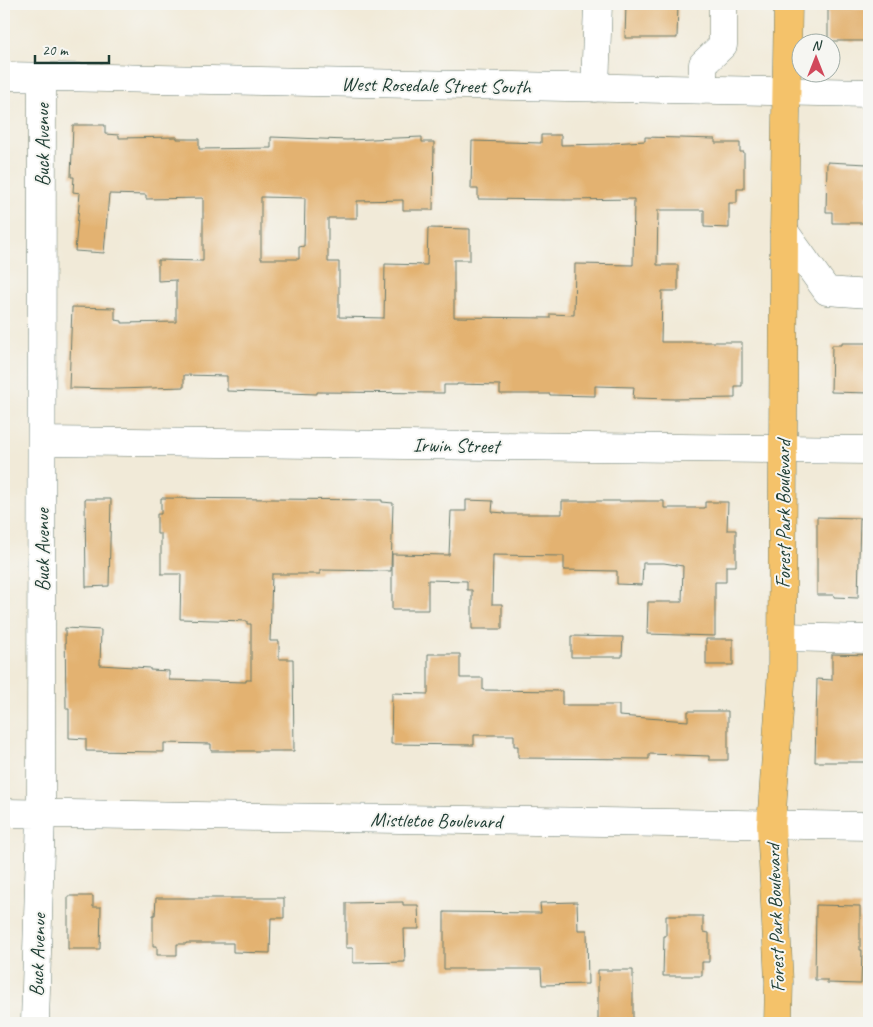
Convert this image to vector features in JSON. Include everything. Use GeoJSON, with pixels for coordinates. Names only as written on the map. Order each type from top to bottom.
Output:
{"type":"FeatureCollection","features":[{"type":"Feature","properties":{"kind":"main road","name":"Forest Park Boulevard"},"geometry":{"type":"LineString","coordinates":[[778,1023],[779,982],[771,824],[782,670],[784,231],[788,4]]}},
{"type":"Feature","properties":{"kind":"street"},"geometry":{"type":"LineString","coordinates":[[594,88],[598,4]]}},
{"type":"Feature","properties":{"kind":"street"},"geometry":{"type":"LineString","coordinates":[[703,90],[703,64],[723,45],[723,4]]}},
{"type":"Feature","properties":{"kind":"street","name":"West Rosedale Street South"},"geometry":{"type":"LineString","coordinates":[[4,76],[869,93]]}},
{"type":"Feature","properties":{"kind":"street","name":"Buck Avenue"},"geometry":{"type":"LineString","coordinates":[[34,1023],[41,814],[42,77]]}},
{"type":"Feature","properties":{"kind":"street"},"geometry":{"type":"LineString","coordinates":[[784,231],[827,290],[869,294]]}},
{"type":"Feature","properties":{"kind":"street","name":"Irwin Street"},"geometry":{"type":"LineString","coordinates":[[42,441],[869,450]]}},
{"type":"Feature","properties":{"kind":"street"},"geometry":{"type":"LineString","coordinates":[[782,637],[869,638]]}},
{"type":"Feature","properties":{"kind":"street","name":"Mistletoe Boulevard"},"geometry":{"type":"LineString","coordinates":[[4,813],[869,826]]}},
{"type":"Feature","properties":{"kind":"building"},"geometry":{"type":"Polygon","coordinates":[[[626,4],[678,4],[677,38],[625,38],[626,4]]]}},
{"type":"Feature","properties":{"kind":"building"},"geometry":{"type":"Polygon","coordinates":[[[828,8],[869,8],[869,41],[840,41],[840,32],[828,32],[828,8]]]}},
{"type":"Feature","properties":{"kind":"building"},"geometry":{"type":"Polygon","coordinates":[[[73,125],[105,125],[105,134],[119,135],[119,138],[177,137],[177,139],[199,139],[199,149],[271,148],[271,137],[347,140],[422,137],[422,142],[434,142],[433,210],[403,210],[403,200],[357,201],[357,218],[328,218],[328,262],[339,262],[339,317],[384,318],[385,264],[427,265],[428,228],[470,229],[470,260],[454,260],[454,317],[550,318],[550,314],[574,315],[575,264],[633,265],[634,199],[478,199],[478,189],[471,189],[472,141],[541,143],[541,135],[561,135],[561,145],[645,141],[645,137],[715,139],[715,143],[740,143],[740,152],[744,152],[744,189],[737,189],[737,203],[729,203],[729,228],[704,227],[704,210],[658,210],[657,265],[678,265],[678,291],[662,291],[661,342],[742,342],[742,386],[735,386],[735,398],[674,399],[633,398],[634,387],[595,386],[595,396],[500,394],[500,385],[457,384],[444,385],[444,393],[317,392],[317,394],[227,391],[227,376],[184,375],[184,387],[69,388],[72,307],[115,308],[115,320],[122,321],[122,323],[176,322],[176,280],[158,281],[158,260],[203,261],[203,198],[146,199],[146,195],[109,194],[104,253],[75,251],[80,193],[73,192],[74,177],[71,177],[73,125]],[[261,197],[261,259],[299,259],[299,247],[304,246],[305,198],[261,197]]]}},
{"type":"Feature","properties":{"kind":"building"},"geometry":{"type":"Polygon","coordinates":[[[827,162],[867,164],[869,195],[867,195],[867,223],[832,223],[832,212],[826,212],[827,162]]]}},
{"type":"Feature","properties":{"kind":"building"},"geometry":{"type":"Polygon","coordinates":[[[842,343],[869,343],[869,393],[831,392],[832,345],[842,345],[842,343]]]}},
{"type":"Feature","properties":{"kind":"building"},"geometry":{"type":"Polygon","coordinates":[[[161,498],[382,500],[382,502],[393,503],[391,571],[320,570],[320,574],[272,574],[270,641],[279,641],[279,659],[293,659],[294,751],[211,751],[211,744],[164,743],[164,752],[86,751],[86,739],[69,738],[69,709],[66,709],[65,628],[101,630],[100,665],[169,671],[169,680],[246,682],[246,680],[251,680],[251,624],[247,624],[247,621],[180,619],[181,574],[161,574],[161,534],[157,534],[157,514],[161,514],[161,498]]]}},
{"type":"Feature","properties":{"kind":"building"},"geometry":{"type":"Polygon","coordinates":[[[85,499],[111,499],[109,586],[86,587],[85,499]]]}},
{"type":"Feature","properties":{"kind":"building"},"geometry":{"type":"Polygon","coordinates":[[[466,500],[493,501],[492,512],[505,514],[562,514],[562,501],[664,501],[664,508],[705,508],[705,502],[728,502],[727,530],[736,530],[736,566],[726,566],[726,582],[715,582],[715,636],[647,634],[648,602],[682,602],[683,566],[664,563],[643,563],[642,585],[617,584],[617,571],[564,570],[564,556],[493,555],[492,604],[502,604],[502,629],[472,629],[472,590],[467,590],[467,581],[428,580],[428,610],[392,610],[392,554],[449,555],[451,511],[466,511],[466,500]]]}},
{"type":"Feature","properties":{"kind":"building"},"geometry":{"type":"Polygon","coordinates":[[[817,517],[860,518],[858,598],[817,595],[817,517]]]}},
{"type":"Feature","properties":{"kind":"building"},"geometry":{"type":"Polygon","coordinates":[[[571,636],[623,637],[622,657],[571,657],[571,636]]]}},
{"type":"Feature","properties":{"kind":"building"},"geometry":{"type":"Polygon","coordinates":[[[706,639],[733,639],[733,665],[706,665],[706,639]]]}},
{"type":"Feature","properties":{"kind":"building"},"geometry":{"type":"Polygon","coordinates":[[[428,654],[460,654],[460,678],[483,678],[483,690],[562,691],[562,705],[619,705],[619,716],[688,721],[688,711],[728,711],[728,760],[709,760],[709,756],[649,754],[649,759],[518,758],[518,746],[514,746],[514,735],[474,735],[474,745],[391,744],[392,693],[428,694],[428,654]]]}},
{"type":"Feature","properties":{"kind":"building"},"geometry":{"type":"Polygon","coordinates":[[[832,654],[869,655],[869,762],[815,762],[817,679],[832,680],[832,654]]]}},
{"type":"Feature","properties":{"kind":"building"},"geometry":{"type":"Polygon","coordinates":[[[68,896],[93,896],[93,907],[101,907],[100,949],[68,949],[68,896]]]}},
{"type":"Feature","properties":{"kind":"building"},"geometry":{"type":"Polygon","coordinates":[[[156,898],[284,898],[284,918],[271,918],[270,953],[233,952],[233,943],[186,943],[177,944],[177,955],[157,955],[157,946],[153,946],[153,915],[155,915],[156,898]]]}},
{"type":"Feature","properties":{"kind":"building"},"geometry":{"type":"Polygon","coordinates":[[[403,902],[403,905],[418,905],[419,929],[404,929],[405,962],[353,963],[353,948],[346,948],[346,903],[403,902]]]}},
{"type":"Feature","properties":{"kind":"building"},"geometry":{"type":"Polygon","coordinates":[[[577,902],[578,930],[587,930],[588,984],[542,985],[541,969],[444,969],[444,912],[541,913],[540,903],[577,902]]]}},
{"type":"Feature","properties":{"kind":"building"},"geometry":{"type":"Polygon","coordinates":[[[816,905],[860,906],[861,984],[827,983],[827,980],[815,980],[816,905]]]}},
{"type":"Feature","properties":{"kind":"building"},"geometry":{"type":"Polygon","coordinates":[[[666,916],[703,916],[703,932],[709,933],[709,962],[702,962],[702,976],[663,976],[666,916]]]}},
{"type":"Feature","properties":{"kind":"building"},"geometry":{"type":"Polygon","coordinates":[[[598,970],[633,970],[633,1023],[598,1023],[598,970]]]}}]}
